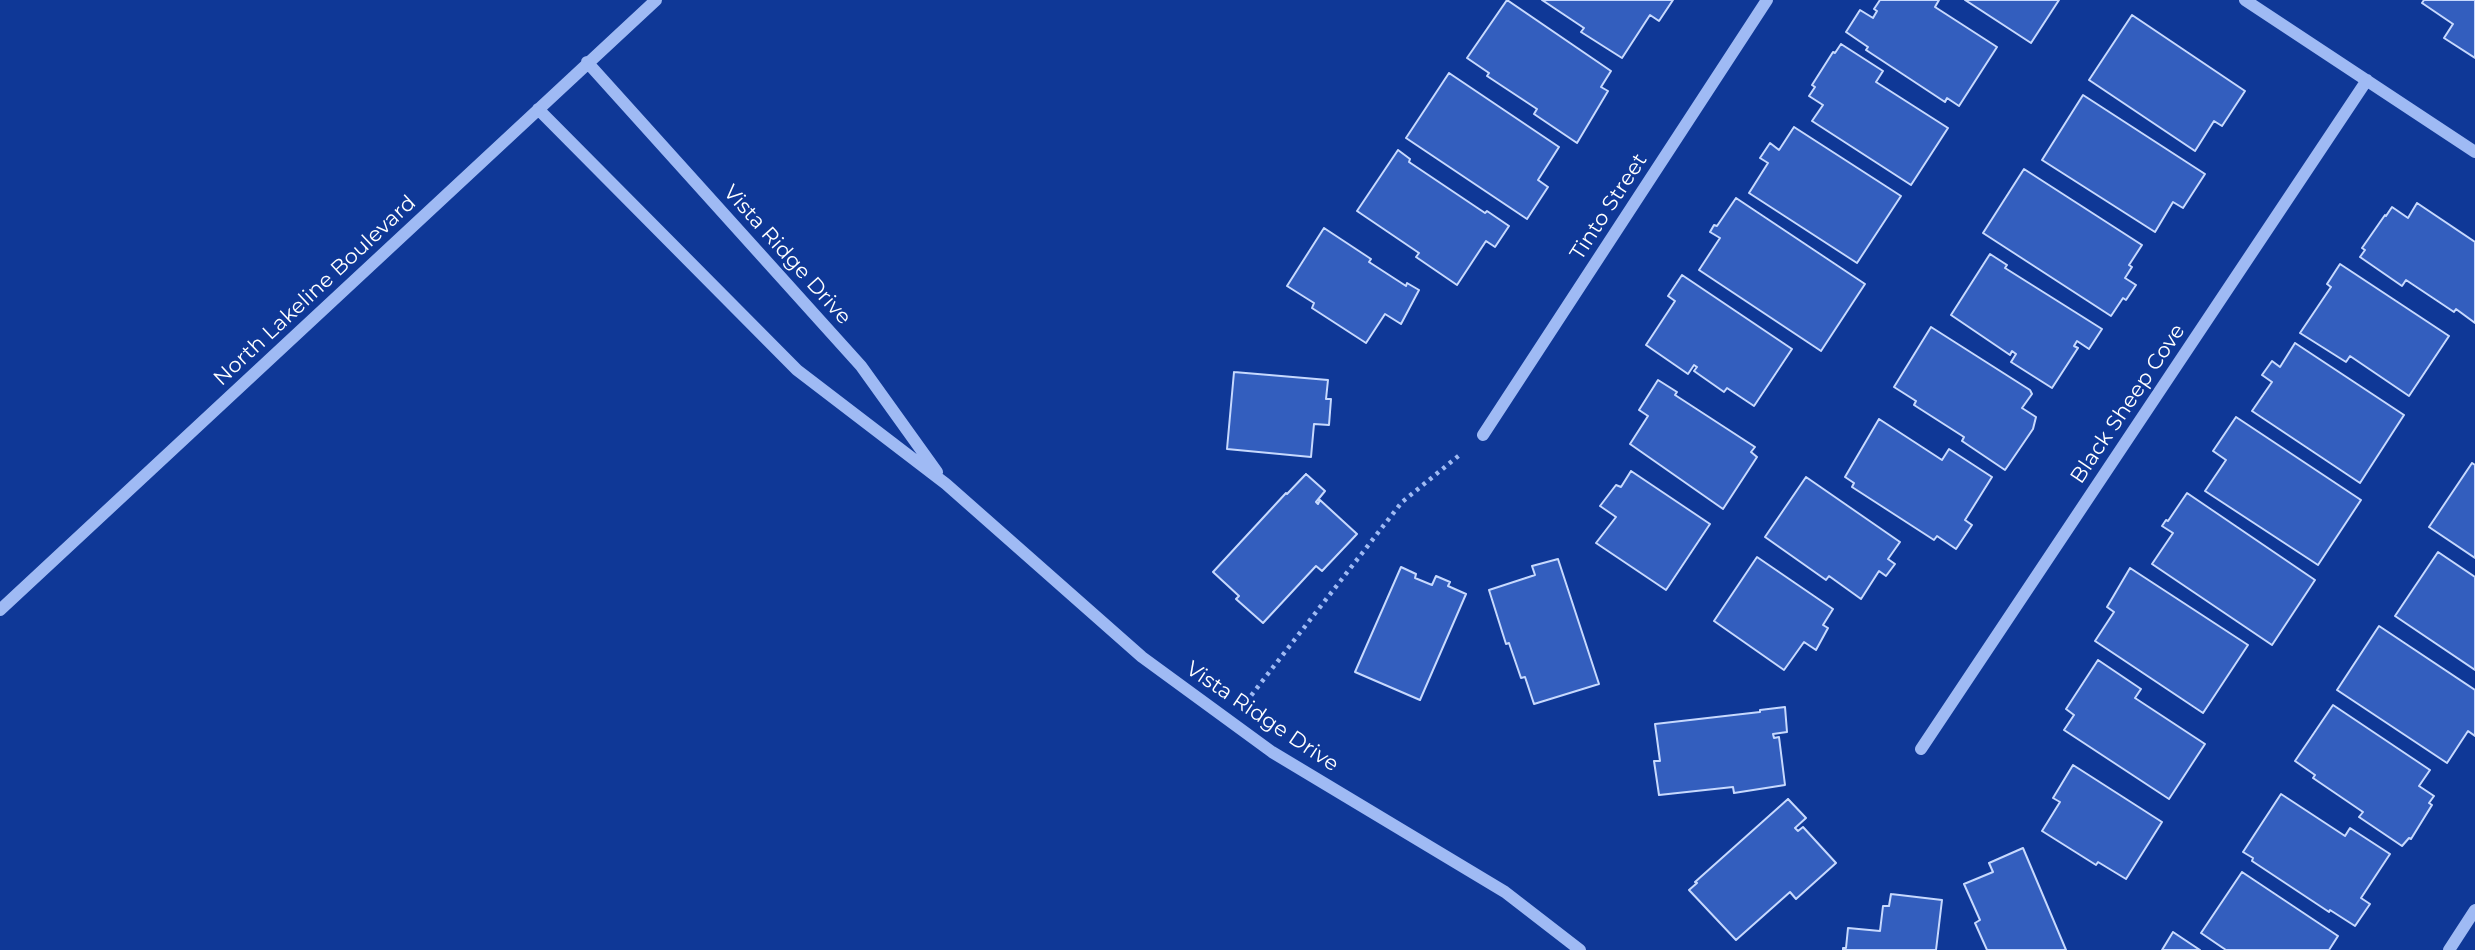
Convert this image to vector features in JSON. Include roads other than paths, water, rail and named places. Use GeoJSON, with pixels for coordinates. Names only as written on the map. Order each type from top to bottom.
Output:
{"type":"FeatureCollection","features":[{"type":"Feature","properties":{"kind":"street","name":"North Lakeline Boulevard"},"geometry":{"type":"LineString","coordinates":[[0,610],[656,0]]}},
{"type":"Feature","properties":{"kind":"street","name":"Tinto Street"},"geometry":{"type":"LineString","coordinates":[[1483,435],[1767,0]]}},
{"type":"Feature","properties":{"kind":"street"},"geometry":{"type":"LineString","coordinates":[[2245,0],[2475,152]]}},
{"type":"Feature","properties":{"kind":"street","name":"Vista Ridge Drive"},"geometry":{"type":"LineString","coordinates":[[587,62],[861,366],[946,484]]}},
{"type":"Feature","properties":{"kind":"street","name":"Black Sheep Cove"},"geometry":{"type":"LineString","coordinates":[[1921,749],[2367,80]]}},
{"type":"Feature","properties":{"kind":"street","name":"Vista Ridge Drive"},"geometry":{"type":"LineString","coordinates":[[538,110],[797,370],[946,484],[1142,657],[1272,752],[1505,892],[1580,950]]}},
{"type":"Feature","properties":{"kind":"street"},"geometry":{"type":"LineString","coordinates":[[2449,950],[2475,910]]}}]}
